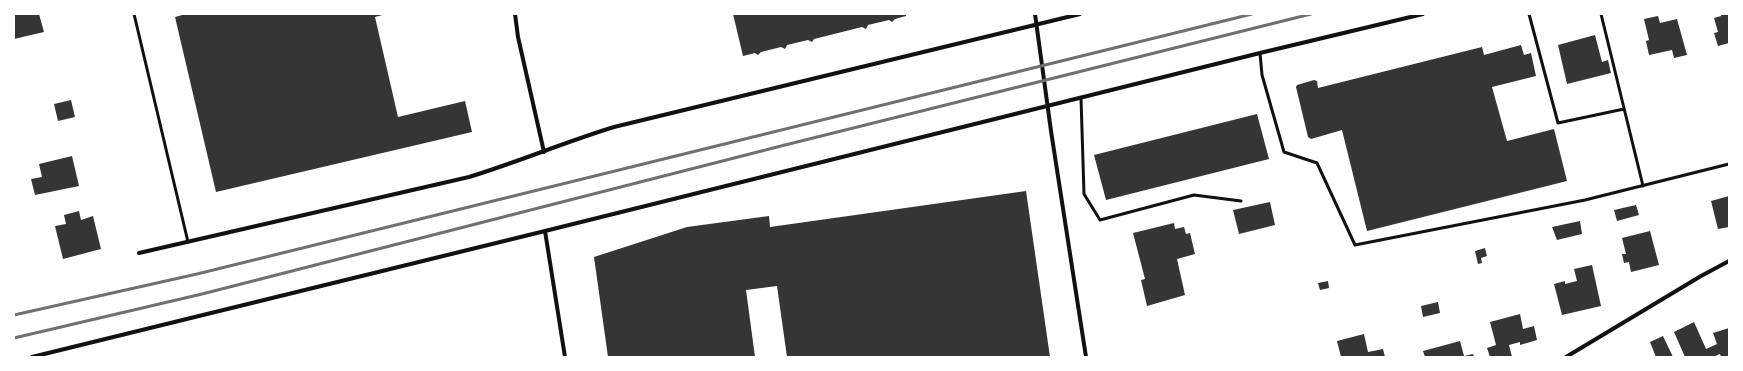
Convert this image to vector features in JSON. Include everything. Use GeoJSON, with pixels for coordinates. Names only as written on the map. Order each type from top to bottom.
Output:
{"type":"FeatureCollection","features":[{"type":"Feature","properties":{"kind":"street"},"geometry":{"type":"LineString","coordinates":[[515,14],[518,37],[544,152]]}},
{"type":"Feature","properties":{"kind":"street"},"geometry":{"type":"LineString","coordinates":[[1035,14],[1051,131],[1086,357]]}},
{"type":"Feature","properties":{"kind":"street"},"geometry":{"type":"LineString","coordinates":[[139,253],[469,177],[544,152],[566,142],[614,127],[1080,14]]}},
{"type":"Feature","properties":{"kind":"street"},"geometry":{"type":"LineString","coordinates":[[32,357],[1423,14]]}},
{"type":"Feature","properties":{"kind":"street"},"geometry":{"type":"LineString","coordinates":[[545,231],[565,357]]}},
{"type":"Feature","properties":{"kind":"street"},"geometry":{"type":"LineString","coordinates":[[1566,357],[1701,276],[1729,261]]}},
{"type":"Feature","properties":{"kind":"lane"},"geometry":{"type":"LineString","coordinates":[[134,14],[188,242]]}},
{"type":"Feature","properties":{"kind":"lane"},"geometry":{"type":"LineString","coordinates":[[1529,14],[1558,123],[1624,109]]}},
{"type":"Feature","properties":{"kind":"lane"},"geometry":{"type":"LineString","coordinates":[[1600,14],[1643,186]]}},
{"type":"Feature","properties":{"kind":"lane"},"geometry":{"type":"LineString","coordinates":[[1260,53],[1262,75],[1284,152],[1317,163],[1355,245],[1585,200],[1729,164]]}},
{"type":"Feature","properties":{"kind":"lane"},"geometry":{"type":"LineString","coordinates":[[1080,98],[1084,194],[1100,220],[1194,195],[1241,201]]}},
{"type":"Feature","properties":{"kind":"building"},"geometry":{"type":"Polygon","coordinates":[[[14,14],[39,14],[44,32],[14,39],[14,14]]]}},
{"type":"Feature","properties":{"kind":"building"},"geometry":{"type":"Polygon","coordinates":[[[186,14],[386,14],[375,17],[398,117],[465,101],[472,132],[216,192],[175,17],[186,14]]]}},
{"type":"Feature","properties":{"kind":"building"},"geometry":{"type":"Polygon","coordinates":[[[733,14],[906,14],[906,16],[895,19],[892,22],[889,20],[868,25],[866,29],[862,27],[814,39],[812,42],[808,40],[787,45],[785,49],[781,47],[761,52],[758,55],[755,53],[743,56],[733,14]]]}},
{"type":"Feature","properties":{"kind":"building"},"geometry":{"type":"Polygon","coordinates":[[[1721,14],[1729,14],[1729,43],[1718,46],[1714,33],[1718,32],[1714,18],[1721,16],[1721,14]]]}},
{"type":"Feature","properties":{"kind":"building"},"geometry":{"type":"Polygon","coordinates":[[[1658,16],[1660,23],[1677,19],[1687,55],[1674,58],[1672,50],[1649,55],[1646,41],[1649,40],[1644,19],[1658,16]]]}},
{"type":"Feature","properties":{"kind":"building"},"geometry":{"type":"Polygon","coordinates":[[[1595,35],[1602,62],[1608,60],[1611,73],[1567,84],[1558,45],[1595,35]]]}},
{"type":"Feature","properties":{"kind":"building"},"geometry":{"type":"Polygon","coordinates":[[[1521,45],[1524,55],[1531,53],[1536,76],[1492,87],[1507,141],[1554,129],[1567,181],[1367,231],[1342,130],[1311,139],[1308,137],[1296,87],[1297,85],[1314,80],[1317,81],[1318,88],[1482,47],[1484,55],[1521,45]]]}},
{"type":"Feature","properties":{"kind":"building"},"geometry":{"type":"Polygon","coordinates":[[[71,100],[75,117],[58,121],[54,104],[71,100]]]}},
{"type":"Feature","properties":{"kind":"building"},"geometry":{"type":"Polygon","coordinates":[[[1257,114],[1269,159],[1106,200],[1094,155],[1257,114]]]}},
{"type":"Feature","properties":{"kind":"building"},"geometry":{"type":"Polygon","coordinates":[[[72,156],[79,186],[35,195],[31,179],[42,177],[39,164],[72,156]]]}},
{"type":"Feature","properties":{"kind":"building"},"geometry":{"type":"Polygon","coordinates":[[[1026,191],[1050,357],[787,357],[777,286],[746,290],[755,357],[608,357],[594,257],[687,227],[769,216],[770,227],[1026,191]]]}},
{"type":"Feature","properties":{"kind":"building"},"geometry":{"type":"Polygon","coordinates":[[[1729,196],[1729,227],[1718,229],[1711,201],[1729,196]]]}},
{"type":"Feature","properties":{"kind":"building"},"geometry":{"type":"Polygon","coordinates":[[[1270,202],[1275,225],[1239,234],[1233,210],[1270,202]]]}},
{"type":"Feature","properties":{"kind":"building"},"geometry":{"type":"Polygon","coordinates":[[[1636,205],[1639,215],[1617,221],[1614,210],[1636,205]]]}},
{"type":"Feature","properties":{"kind":"building"},"geometry":{"type":"Polygon","coordinates":[[[79,211],[81,220],[93,216],[101,249],[63,259],[55,226],[66,224],[64,215],[79,211]]]}},
{"type":"Feature","properties":{"kind":"building"},"geometry":{"type":"Polygon","coordinates":[[[1580,221],[1582,234],[1557,240],[1552,227],[1580,221]]]}},
{"type":"Feature","properties":{"kind":"building"},"geometry":{"type":"Polygon","coordinates":[[[1174,223],[1175,229],[1184,227],[1186,234],[1190,233],[1195,254],[1177,259],[1185,295],[1147,306],[1141,280],[1145,279],[1133,233],[1174,223]]]}},
{"type":"Feature","properties":{"kind":"building"},"geometry":{"type":"Polygon","coordinates":[[[1650,231],[1659,265],[1631,272],[1629,262],[1624,263],[1622,254],[1626,254],[1622,238],[1650,231]]]}},
{"type":"Feature","properties":{"kind":"building"},"geometry":{"type":"Polygon","coordinates":[[[1485,248],[1487,256],[1481,258],[1482,263],[1478,264],[1475,251],[1485,248]]]}},
{"type":"Feature","properties":{"kind":"building"},"geometry":{"type":"Polygon","coordinates":[[[1592,265],[1601,306],[1562,315],[1554,284],[1565,281],[1565,284],[1577,281],[1574,269],[1592,265]]]}},
{"type":"Feature","properties":{"kind":"building"},"geometry":{"type":"Polygon","coordinates":[[[1328,281],[1329,288],[1320,290],[1318,283],[1328,281]]]}},
{"type":"Feature","properties":{"kind":"building"},"geometry":{"type":"Polygon","coordinates":[[[1438,302],[1440,313],[1423,317],[1421,306],[1438,302]]]}},
{"type":"Feature","properties":{"kind":"building"},"geometry":{"type":"Polygon","coordinates":[[[1520,314],[1523,329],[1534,326],[1537,340],[1520,345],[1520,342],[1509,345],[1512,357],[1490,357],[1487,348],[1496,345],[1490,322],[1520,314]]]}},
{"type":"Feature","properties":{"kind":"building"},"geometry":{"type":"Polygon","coordinates":[[[1694,322],[1706,349],[1717,344],[1713,333],[1729,328],[1729,357],[1721,357],[1720,354],[1713,357],[1685,357],[1674,332],[1694,322]]]}},
{"type":"Feature","properties":{"kind":"building"},"geometry":{"type":"Polygon","coordinates":[[[1364,334],[1368,352],[1383,349],[1385,357],[1341,357],[1337,341],[1364,334]]]}},
{"type":"Feature","properties":{"kind":"building"},"geometry":{"type":"Polygon","coordinates":[[[1663,336],[1673,357],[1656,357],[1650,342],[1663,336]]]}},
{"type":"Feature","properties":{"kind":"building"},"geometry":{"type":"Polygon","coordinates":[[[1460,341],[1464,356],[1473,354],[1474,357],[1425,357],[1423,351],[1460,341]]]}},
{"type":"Feature","properties":{"kind":"railway"},"geometry":{"type":"LineString","coordinates":[[14,315],[197,274],[1252,14]]}},
{"type":"Feature","properties":{"kind":"railway"},"geometry":{"type":"LineString","coordinates":[[14,338],[202,294],[785,145],[1311,14]]}}]}
